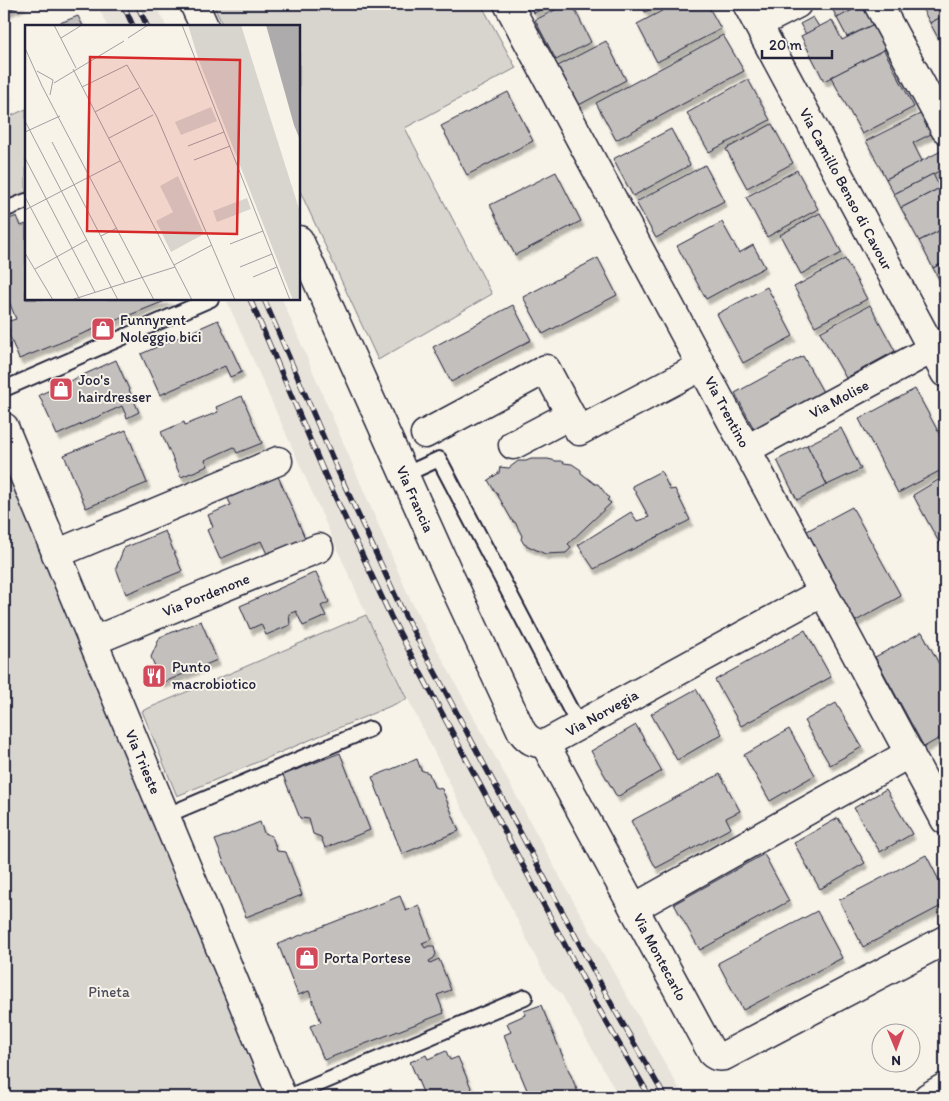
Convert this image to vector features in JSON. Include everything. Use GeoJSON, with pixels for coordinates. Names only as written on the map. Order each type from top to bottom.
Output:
{"type":"FeatureCollection","features":[{"type":"Feature","properties":{"kind":"street"},"geometry":{"type":"LineString","coordinates":[[194,4],[204,25]]}},
{"type":"Feature","properties":{"kind":"street","name":"Via Trentino"},"geometry":{"type":"LineString","coordinates":[[508,4],[945,820]]}},
{"type":"Feature","properties":{"kind":"street"},"geometry":{"type":"LineString","coordinates":[[753,14],[797,4]]}},
{"type":"Feature","properties":{"kind":"street"},"geometry":{"type":"LineString","coordinates":[[878,4],[945,129]]}},
{"type":"Feature","properties":{"kind":"street","name":"Via Camillo Benso di Cavour"},"geometry":{"type":"LineString","coordinates":[[753,14],[939,346],[945,374]]}},
{"type":"Feature","properties":{"kind":"street","name":"Via Francia"},"geometry":{"type":"LineString","coordinates":[[300,242],[522,732],[536,744],[545,744]]}},
{"type":"Feature","properties":{"kind":"street","name":"Via Molise"},"geometry":{"type":"LineString","coordinates":[[746,449],[939,346]]}},
{"type":"Feature","properties":{"kind":"street"},"geometry":{"type":"LineString","coordinates":[[425,434],[546,369],[579,431],[702,366]]}},
{"type":"Feature","properties":{"kind":"street"},"geometry":{"type":"LineString","coordinates":[[513,445],[570,415]]}},
{"type":"Feature","properties":{"kind":"street","name":"Via Trieste"},"geometry":{"type":"LineString","coordinates":[[4,427],[282,1097]]}},
{"type":"Feature","properties":{"kind":"street"},"geometry":{"type":"LineString","coordinates":[[56,554],[278,460]]}},
{"type":"Feature","properties":{"kind":"street","name":"Via Pordenone"},"geometry":{"type":"LineString","coordinates":[[93,641],[319,548]]}},
{"type":"Feature","properties":{"kind":"street","name":"Via Norvegia"},"geometry":{"type":"LineString","coordinates":[[545,744],[823,592]]}},
{"type":"Feature","properties":{"kind":"street"},"geometry":{"type":"LineString","coordinates":[[545,744],[634,908]]}},
{"type":"Feature","properties":{"kind":"street","name":"Via Montecarlo"},"geometry":{"type":"LineString","coordinates":[[910,753],[634,908],[712,1053],[720,1057],[945,940]]}},
{"type":"Feature","properties":{"kind":"street"},"geometry":{"type":"LineString","coordinates":[[928,1097],[945,1087]]}},
{"type":"Feature","properties":{"kind":"lane"},"geometry":{"type":"LineString","coordinates":[[4,210],[25,201]]}},
{"type":"Feature","properties":{"kind":"lane"},"geometry":{"type":"LineString","coordinates":[[4,389],[209,300]]}},
{"type":"Feature","properties":{"kind":"lane"},"geometry":{"type":"LineString","coordinates":[[404,475],[439,458],[579,726]]}},
{"type":"Feature","properties":{"kind":"lane"},"geometry":{"type":"LineString","coordinates":[[165,816],[370,729]]}},
{"type":"Feature","properties":{"kind":"lane"},"geometry":{"type":"LineString","coordinates":[[288,1097],[525,997]]}},
{"type":"Feature","properties":{"kind":"shaded area"},"geometry":{"type":"Polygon","coordinates":[[[97,4],[156,4],[166,25],[107,25],[97,4]]]}},
{"type":"Feature","properties":{"kind":"shaded area"},"geometry":{"type":"Polygon","coordinates":[[[226,300],[282,300],[410,599],[561,879],[684,1097],[619,1097],[562,995],[546,978],[368,618],[226,300]]]}},
{"type":"Feature","properties":{"kind":"green space"},"geometry":{"type":"Polygon","coordinates":[[[213,4],[481,4],[516,68],[405,128],[492,294],[378,360],[300,191],[300,25],[223,25],[213,4]]]}},
{"type":"Feature","properties":{"kind":"green space"},"geometry":{"type":"Polygon","coordinates":[[[25,109],[25,194],[4,203],[4,119],[25,109]]]}},
{"type":"Feature","properties":{"kind":"green space","name":"Pineta"},"geometry":{"type":"Polygon","coordinates":[[[4,464],[163,843],[266,1097],[4,1097],[4,464]]]}},
{"type":"Feature","properties":{"kind":"green space"},"geometry":{"type":"Polygon","coordinates":[[[366,615],[407,699],[177,796],[142,711],[366,615]]]}},
{"type":"Feature","properties":{"kind":"building"},"geometry":{"type":"Polygon","coordinates":[[[4,4],[23,4],[4,12],[4,4]]]}},
{"type":"Feature","properties":{"kind":"building"},"geometry":{"type":"Polygon","coordinates":[[[529,4],[551,4],[534,13],[529,4]]]}},
{"type":"Feature","properties":{"kind":"building"},"geometry":{"type":"Polygon","coordinates":[[[567,4],[572,4],[591,42],[556,60],[535,20],[567,4]]]}},
{"type":"Feature","properties":{"kind":"building"},"geometry":{"type":"Polygon","coordinates":[[[641,4],[660,4],[645,12],[641,4]]]}},
{"type":"Feature","properties":{"kind":"building"},"geometry":{"type":"Polygon","coordinates":[[[675,4],[707,4],[721,29],[657,62],[637,24],[675,4]]]}},
{"type":"Feature","properties":{"kind":"building"},"geometry":{"type":"Polygon","coordinates":[[[830,4],[864,4],[837,18],[830,4]]]}},
{"type":"Feature","properties":{"kind":"building"},"geometry":{"type":"Polygon","coordinates":[[[864,4],[868,4],[878,22],[847,37],[837,18],[864,4]]]}},
{"type":"Feature","properties":{"kind":"building"},"geometry":{"type":"Polygon","coordinates":[[[920,4],[945,4],[945,15],[930,23],[920,4]]]}},
{"type":"Feature","properties":{"kind":"building"},"geometry":{"type":"Polygon","coordinates":[[[945,15],[945,51],[930,23],[945,15]]]}},
{"type":"Feature","properties":{"kind":"building"},"geometry":{"type":"Polygon","coordinates":[[[78,16],[82,25],[55,25],[78,16]]]}},
{"type":"Feature","properties":{"kind":"building"},"geometry":{"type":"Polygon","coordinates":[[[813,17],[819,27],[806,34],[800,24],[813,17]]]}},
{"type":"Feature","properties":{"kind":"building"},"geometry":{"type":"Polygon","coordinates":[[[832,20],[842,40],[878,22],[891,46],[824,81],[801,36],[832,20]]]}},
{"type":"Feature","properties":{"kind":"building"},"geometry":{"type":"Polygon","coordinates":[[[723,35],[744,71],[616,140],[596,103],[723,35]]]}},
{"type":"Feature","properties":{"kind":"building"},"geometry":{"type":"Polygon","coordinates":[[[606,41],[626,80],[577,106],[556,67],[606,41]]]}},
{"type":"Feature","properties":{"kind":"building"},"geometry":{"type":"Polygon","coordinates":[[[884,50],[914,107],[862,134],[831,77],[884,50]]]}},
{"type":"Feature","properties":{"kind":"building"},"geometry":{"type":"Polygon","coordinates":[[[945,77],[945,88],[941,80],[945,77]]]}},
{"type":"Feature","properties":{"kind":"building"},"geometry":{"type":"Polygon","coordinates":[[[748,79],[770,120],[709,152],[687,113],[748,79]]]}},
{"type":"Feature","properties":{"kind":"building"},"geometry":{"type":"Polygon","coordinates":[[[4,86],[8,95],[4,97],[4,86]]]}},
{"type":"Feature","properties":{"kind":"building"},"geometry":{"type":"Polygon","coordinates":[[[508,92],[533,141],[467,175],[441,126],[508,92]]]}},
{"type":"Feature","properties":{"kind":"building"},"geometry":{"type":"Polygon","coordinates":[[[926,111],[937,131],[913,143],[922,161],[886,179],[866,141],[926,111]]]}},
{"type":"Feature","properties":{"kind":"building"},"geometry":{"type":"Polygon","coordinates":[[[772,124],[793,163],[747,188],[726,149],[772,124]]]}},
{"type":"Feature","properties":{"kind":"building"},"geometry":{"type":"Polygon","coordinates":[[[671,129],[690,165],[633,196],[613,159],[671,129]]]}},
{"type":"Feature","properties":{"kind":"building"},"geometry":{"type":"Polygon","coordinates":[[[945,149],[945,168],[894,194],[886,179],[945,149]]]}},
{"type":"Feature","properties":{"kind":"building"},"geometry":{"type":"Polygon","coordinates":[[[705,165],[724,201],[656,238],[636,202],[705,165]]]}},
{"type":"Feature","properties":{"kind":"building"},"geometry":{"type":"Polygon","coordinates":[[[797,170],[818,209],[767,237],[746,197],[797,170]]]}},
{"type":"Feature","properties":{"kind":"building"},"geometry":{"type":"Polygon","coordinates":[[[556,172],[581,221],[515,255],[490,205],[556,172]]]}},
{"type":"Feature","properties":{"kind":"building"},"geometry":{"type":"Polygon","coordinates":[[[933,174],[940,188],[901,208],[894,194],[933,174]]]}},
{"type":"Feature","properties":{"kind":"building"},"geometry":{"type":"Polygon","coordinates":[[[940,188],[945,198],[945,228],[919,241],[901,208],[940,188]]]}},
{"type":"Feature","properties":{"kind":"building"},"geometry":{"type":"Polygon","coordinates":[[[820,213],[842,253],[801,274],[780,235],[820,213]]]}},
{"type":"Feature","properties":{"kind":"building"},"geometry":{"type":"Polygon","coordinates":[[[17,216],[21,226],[25,224],[25,300],[167,300],[19,359],[6,322],[16,319],[4,289],[4,221],[17,216]]]}},
{"type":"Feature","properties":{"kind":"building"},"geometry":{"type":"Polygon","coordinates":[[[722,222],[739,253],[753,245],[765,267],[706,299],[677,246],[722,222]]]}},
{"type":"Feature","properties":{"kind":"building"},"geometry":{"type":"Polygon","coordinates":[[[945,228],[945,262],[933,268],[919,241],[945,228]]]}},
{"type":"Feature","properties":{"kind":"building"},"geometry":{"type":"Polygon","coordinates":[[[598,258],[617,295],[543,334],[523,297],[598,258]]]}},
{"type":"Feature","properties":{"kind":"building"},"geometry":{"type":"Polygon","coordinates":[[[845,259],[867,299],[815,326],[794,287],[845,259]]]}},
{"type":"Feature","properties":{"kind":"building"},"geometry":{"type":"Polygon","coordinates":[[[945,262],[945,280],[941,283],[933,268],[945,262]]]}},
{"type":"Feature","properties":{"kind":"building"},"geometry":{"type":"Polygon","coordinates":[[[767,287],[793,336],[743,363],[717,314],[767,287]]]}},
{"type":"Feature","properties":{"kind":"building"},"geometry":{"type":"Polygon","coordinates":[[[513,305],[531,340],[451,382],[433,347],[513,305]]]}},
{"type":"Feature","properties":{"kind":"building"},"geometry":{"type":"Polygon","coordinates":[[[870,305],[895,351],[846,378],[820,332],[870,305]]]}},
{"type":"Feature","properties":{"kind":"building"},"geometry":{"type":"Polygon","coordinates":[[[218,320],[242,372],[230,377],[225,366],[160,395],[141,354],[218,320]]]}},
{"type":"Feature","properties":{"kind":"building"},"geometry":{"type":"Polygon","coordinates":[[[803,356],[823,392],[754,429],[735,393],[803,356]]]}},
{"type":"Feature","properties":{"kind":"building"},"geometry":{"type":"Polygon","coordinates":[[[116,360],[139,412],[127,418],[122,406],[57,435],[39,395],[116,360]]]}},
{"type":"Feature","properties":{"kind":"building"},"geometry":{"type":"Polygon","coordinates":[[[915,389],[945,444],[945,468],[898,493],[859,419],[915,389]]]}},
{"type":"Feature","properties":{"kind":"building"},"geometry":{"type":"Polygon","coordinates":[[[242,396],[262,443],[237,453],[234,447],[205,460],[208,466],[181,477],[161,432],[184,422],[185,425],[218,412],[216,407],[242,396]]]}},
{"type":"Feature","properties":{"kind":"building"},"geometry":{"type":"Polygon","coordinates":[[[841,428],[861,469],[827,485],[807,445],[841,428]]]}},
{"type":"Feature","properties":{"kind":"building"},"geometry":{"type":"Polygon","coordinates":[[[126,430],[147,483],[86,508],[64,455],[126,430]]]}},
{"type":"Feature","properties":{"kind":"building"},"geometry":{"type":"Polygon","coordinates":[[[807,445],[827,485],[797,500],[777,460],[807,445]]]}},
{"type":"Feature","properties":{"kind":"building"},"geometry":{"type":"Polygon","coordinates":[[[548,459],[572,464],[595,484],[598,484],[609,498],[607,500],[611,503],[568,544],[571,547],[566,553],[545,554],[524,544],[515,522],[513,522],[488,480],[499,473],[500,467],[509,468],[518,461],[548,459]]]}},
{"type":"Feature","properties":{"kind":"building"},"geometry":{"type":"Polygon","coordinates":[[[661,471],[670,490],[675,489],[690,520],[594,569],[578,545],[631,512],[637,521],[649,517],[632,486],[661,471]]]}},
{"type":"Feature","properties":{"kind":"building"},"geometry":{"type":"Polygon","coordinates":[[[277,474],[305,538],[267,554],[261,541],[220,559],[207,530],[213,527],[208,515],[231,505],[227,497],[277,474]]]}},
{"type":"Feature","properties":{"kind":"building"},"geometry":{"type":"Polygon","coordinates":[[[945,476],[945,553],[913,495],[945,476]]]}},
{"type":"Feature","properties":{"kind":"building"},"geometry":{"type":"Polygon","coordinates":[[[852,507],[901,596],[854,622],[805,532],[852,507]]]}},
{"type":"Feature","properties":{"kind":"building"},"geometry":{"type":"Polygon","coordinates":[[[165,531],[182,571],[126,594],[116,568],[124,548],[165,531]]]}},
{"type":"Feature","properties":{"kind":"building"},"geometry":{"type":"Polygon","coordinates":[[[316,572],[329,602],[321,606],[326,616],[303,626],[296,611],[289,614],[290,625],[266,635],[261,624],[250,629],[240,606],[316,572]]]}},
{"type":"Feature","properties":{"kind":"building"},"geometry":{"type":"Polygon","coordinates":[[[201,621],[217,660],[162,683],[151,657],[160,637],[201,621]]]}},
{"type":"Feature","properties":{"kind":"building"},"geometry":{"type":"Polygon","coordinates":[[[805,630],[831,677],[741,726],[715,680],[805,630]]]}},
{"type":"Feature","properties":{"kind":"building"},"geometry":{"type":"Polygon","coordinates":[[[922,632],[945,675],[945,735],[924,747],[875,657],[922,632]]]}},
{"type":"Feature","properties":{"kind":"building"},"geometry":{"type":"Polygon","coordinates":[[[696,689],[722,734],[677,760],[651,714],[696,689]]]}},
{"type":"Feature","properties":{"kind":"building"},"geometry":{"type":"Polygon","coordinates":[[[836,703],[862,747],[830,765],[804,721],[836,703]]]}},
{"type":"Feature","properties":{"kind":"building"},"geometry":{"type":"Polygon","coordinates":[[[636,725],[662,771],[617,797],[591,751],[636,725]]]}},
{"type":"Feature","properties":{"kind":"building"},"geometry":{"type":"Polygon","coordinates":[[[789,729],[815,775],[770,801],[744,755],[789,729]]]}},
{"type":"Feature","properties":{"kind":"building"},"geometry":{"type":"Polygon","coordinates":[[[340,753],[370,830],[325,848],[321,837],[313,834],[309,819],[300,818],[283,775],[340,753]]]}},
{"type":"Feature","properties":{"kind":"building"},"geometry":{"type":"Polygon","coordinates":[[[417,759],[421,770],[429,773],[434,787],[442,789],[459,831],[402,854],[372,777],[417,759]]]}},
{"type":"Feature","properties":{"kind":"building"},"geometry":{"type":"Polygon","coordinates":[[[945,772],[945,788],[938,776],[945,772]]]}},
{"type":"Feature","properties":{"kind":"building"},"geometry":{"type":"Polygon","coordinates":[[[720,774],[740,811],[726,818],[731,828],[656,868],[631,821],[720,774]]]}},
{"type":"Feature","properties":{"kind":"building"},"geometry":{"type":"Polygon","coordinates":[[[886,789],[912,834],[880,852],[854,808],[886,789]]]}},
{"type":"Feature","properties":{"kind":"building"},"geometry":{"type":"Polygon","coordinates":[[[838,818],[865,863],[820,889],[794,843],[838,818]]]}},
{"type":"Feature","properties":{"kind":"building"},"geometry":{"type":"Polygon","coordinates":[[[260,822],[264,833],[272,836],[277,851],[286,852],[302,895],[246,917],[215,840],[260,822]]]}},
{"type":"Feature","properties":{"kind":"building"},"geometry":{"type":"Polygon","coordinates":[[[764,854],[789,901],[700,950],[674,904],[764,854]]]}},
{"type":"Feature","properties":{"kind":"building"},"geometry":{"type":"Polygon","coordinates":[[[926,855],[945,892],[945,904],[863,947],[839,900],[926,855]]]}},
{"type":"Feature","properties":{"kind":"building"},"geometry":{"type":"Polygon","coordinates":[[[400,896],[406,911],[419,905],[432,939],[422,943],[425,948],[434,946],[436,954],[429,961],[430,963],[439,959],[451,990],[437,995],[444,1013],[324,1060],[310,1026],[321,1022],[309,991],[298,995],[278,944],[400,896]]]}},
{"type":"Feature","properties":{"kind":"building"},"geometry":{"type":"Polygon","coordinates":[[[817,911],[842,958],[743,1010],[718,963],[817,911]]]}},
{"type":"Feature","properties":{"kind":"building"},"geometry":{"type":"Polygon","coordinates":[[[541,1005],[580,1097],[530,1097],[504,1035],[511,1032],[507,1023],[525,1015],[524,1011],[541,1005]]]}},
{"type":"Feature","properties":{"kind":"building"},"geometry":{"type":"Polygon","coordinates":[[[446,1051],[450,1060],[458,1057],[475,1097],[425,1097],[410,1062],[426,1055],[428,1059],[446,1051]]]}},
{"type":"Feature","properties":{"kind":"building"},"geometry":{"type":"Polygon","coordinates":[[[391,1089],[395,1097],[372,1097],[391,1089]]]}},
{"type":"Feature","properties":{"kind":"railway"},"geometry":{"type":"LineString","coordinates":[[123,4],[133,25]]}},
{"type":"Feature","properties":{"kind":"railway"},"geometry":{"type":"LineString","coordinates":[[137,4],[147,25]]}},
{"type":"Feature","properties":{"kind":"railway"},"geometry":{"type":"LineString","coordinates":[[250,300],[326,477],[391,617],[600,1011],[650,1097]]}},
{"type":"Feature","properties":{"kind":"railway"},"geometry":{"type":"LineString","coordinates":[[264,300],[338,471],[402,610],[612,1005],[665,1097]]}},
{"type":"Feature","properties":{"kind":"place","name":"Funnyrent Noleggio bici"},"geometry":{"type":"Point","coordinates":[103,329]}},
{"type":"Feature","properties":{"kind":"place","name":"Joo's hairdresser"},"geometry":{"type":"Point","coordinates":[61,389]}},
{"type":"Feature","properties":{"kind":"place","name":"Punto macrobiotico"},"geometry":{"type":"Point","coordinates":[154,676]}},
{"type":"Feature","properties":{"kind":"place","name":"Porta Portese"},"geometry":{"type":"Point","coordinates":[307,958]}}]}
